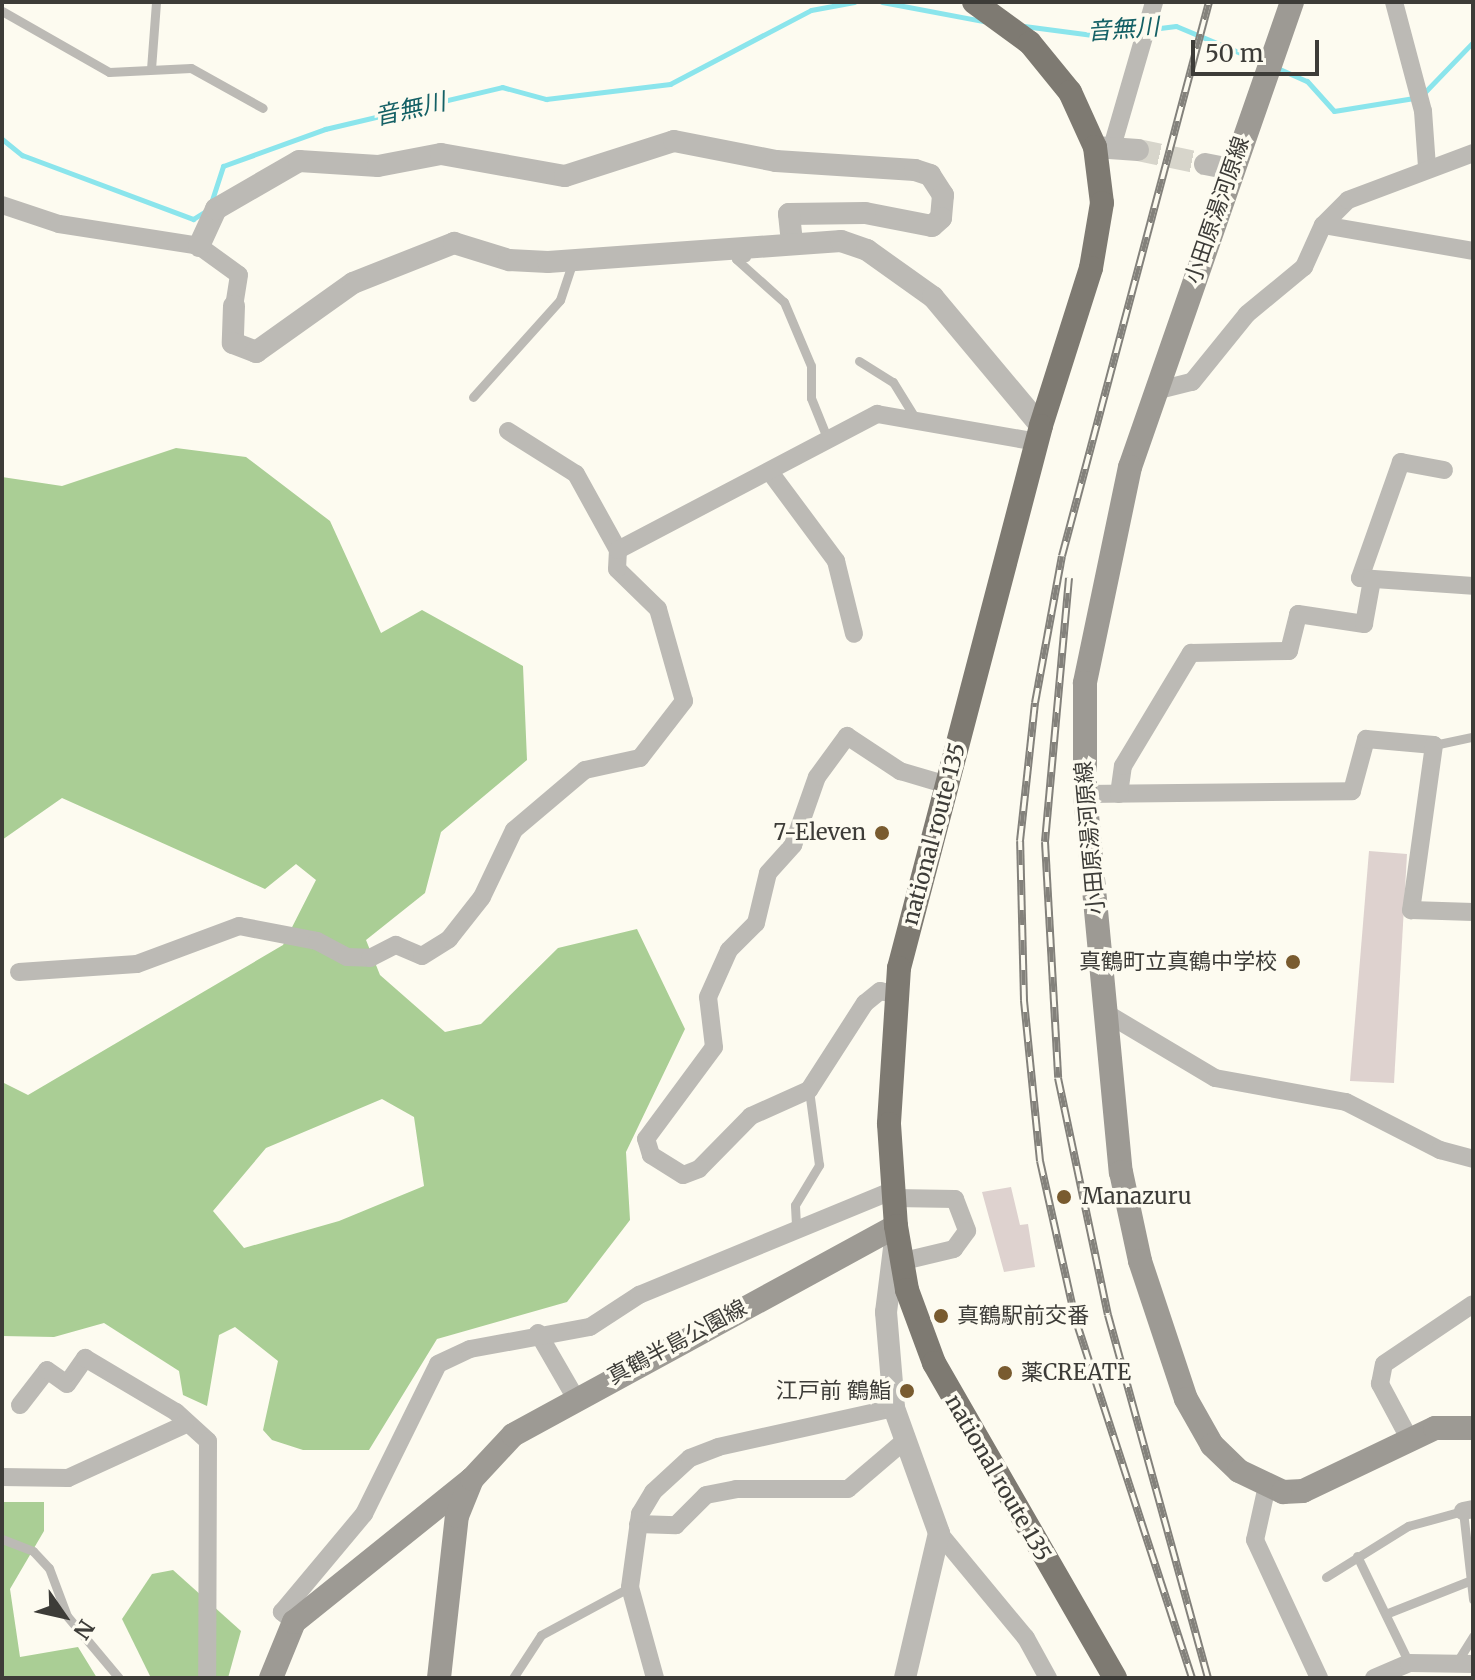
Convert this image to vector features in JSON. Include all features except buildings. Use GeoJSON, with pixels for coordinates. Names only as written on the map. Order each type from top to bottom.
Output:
{"type":"FeatureCollection","features":[{"type":"Feature","properties":{"kind":"highway","name":"national route 135"},"geometry":{"type":"LineString","coordinates":[[974,2],[1049,64],[1104,147],[1099,231],[1039,434],[895,994],[896,1226],[900,1262],[948,1392],[1115,1678]]}},
{"type":"Feature","properties":{"kind":"main road","name":"小田原湯河原線"},"geometry":{"type":"LineString","coordinates":[[1267,1486],[1212,1445],[1182,1386],[1140,1261],[1121,1172],[1085,794],[1085,683],[1102,574],[1155,391],[1292,2]]}},
{"type":"Feature","properties":{"kind":"main road","name":"真鶴半島公園線"},"geometry":{"type":"LineString","coordinates":[[271,1678],[294,1622],[472,1479],[522,1428],[896,1226]]}},
{"type":"Feature","properties":{"kind":"main road"},"geometry":{"type":"LineString","coordinates":[[1267,1486],[1283,1492],[1325,1484],[1435,1428],[1473,1428]]}},
{"type":"Feature","properties":{"kind":"main road","name":"真鶴半島公園線"},"geometry":{"type":"LineString","coordinates":[[439,1678],[451,1538],[472,1479]]}},
{"type":"Feature","properties":{"kind":"street"},"geometry":{"type":"LineString","coordinates":[[1138,150],[1104,147],[1154,2]]}},
{"type":"Feature","properties":{"kind":"street"},"geometry":{"type":"LineString","coordinates":[[1394,2],[1423,111],[1427,167]]}},
{"type":"Feature","properties":{"kind":"street"},"geometry":{"type":"LineString","coordinates":[[199,246],[216,209],[299,161],[378,166],[441,154],[565,176],[674,141],[776,161],[915,170],[930,175],[943,195],[941,218],[932,226],[865,213],[789,214],[792,243]]}},
{"type":"Feature","properties":{"kind":"street"},"geometry":{"type":"LineString","coordinates":[[1155,391],[1192,382],[1247,314],[1304,267],[1323,225],[1368,188],[1473,153]]}},
{"type":"Feature","properties":{"kind":"street"},"geometry":{"type":"LineString","coordinates":[[1205,164],[1231,169]]}},
{"type":"Feature","properties":{"kind":"street"},"geometry":{"type":"LineString","coordinates":[[2,205],[59,224],[199,246],[239,275],[233,343],[256,352],[353,283],[454,243],[509,260],[573,261],[765,243],[854,243],[933,297],[1039,434]]}},
{"type":"Feature","properties":{"kind":"street"},"geometry":{"type":"LineString","coordinates":[[1323,225],[1473,251]]}},
{"type":"Feature","properties":{"kind":"street"},"geometry":{"type":"LineString","coordinates":[[618,550],[877,414],[1039,434]]}},
{"type":"Feature","properties":{"kind":"street"},"geometry":{"type":"LineString","coordinates":[[19,972],[137,964],[239,926],[317,941],[347,957],[370,958],[396,945],[422,956],[449,939],[482,897],[514,830],[585,770],[640,758],[684,701],[658,609],[617,569],[618,550],[576,474],[508,431]]}},
{"type":"Feature","properties":{"kind":"street"},"geometry":{"type":"LineString","coordinates":[[1444,470],[1401,462],[1360,578],[1473,586]]}},
{"type":"Feature","properties":{"kind":"street"},"geometry":{"type":"LineString","coordinates":[[770,472],[836,561],[854,634]]}},
{"type":"Feature","properties":{"kind":"street"},"geometry":{"type":"LineString","coordinates":[[1119,794],[1123,766],[1191,653],[1289,651],[1298,614],[1364,624],[1372,580]]}},
{"type":"Feature","properties":{"kind":"street"},"geometry":{"type":"LineString","coordinates":[[895,994],[880,991],[865,1003],[809,1090],[751,1116],[699,1169],[683,1175],[651,1155],[646,1139],[714,1047],[708,997],[729,950],[763,910],[768,873],[793,845],[817,777],[847,736],[900,771],[947,785]]}},
{"type":"Feature","properties":{"kind":"street"},"geometry":{"type":"LineString","coordinates":[[1085,794],[1352,791],[1366,739],[1434,745],[1411,910],[1473,912]]}},
{"type":"Feature","properties":{"kind":"street"},"geometry":{"type":"LineString","coordinates":[[1106,1013],[1215,1078],[1346,1102],[1440,1150],[1473,1159]]}},
{"type":"Feature","properties":{"kind":"street"},"geometry":{"type":"LineString","coordinates":[[294,1622],[282,1612],[364,1514],[438,1364],[538,1333],[590,1327],[639,1295],[796,1225],[894,1194],[955,1199],[967,1231],[954,1249],[900,1262]]}},
{"type":"Feature","properties":{"kind":"street"},"geometry":{"type":"LineString","coordinates":[[896,1226],[886,1312],[894,1408],[903,1442],[939,1533],[1026,1638],[1048,1678]]}},
{"type":"Feature","properties":{"kind":"street"},"geometry":{"type":"LineString","coordinates":[[1410,1440],[1380,1384],[1384,1364],[1473,1304]]}},
{"type":"Feature","properties":{"kind":"street"},"geometry":{"type":"LineString","coordinates":[[538,1333],[575,1397]]}},
{"type":"Feature","properties":{"kind":"street"},"geometry":{"type":"LineString","coordinates":[[20,1405],[47,1370],[67,1384],[85,1358],[176,1412],[184,1425],[208,1441],[212,1455],[207,1678]]}},
{"type":"Feature","properties":{"kind":"street"},"geometry":{"type":"LineString","coordinates":[[655,1678],[630,1587],[638,1524],[653,1492],[690,1458],[894,1408]]}},
{"type":"Feature","properties":{"kind":"street"},"geometry":{"type":"LineString","coordinates":[[2,1477],[68,1478],[184,1425]]}},
{"type":"Feature","properties":{"kind":"street"},"geometry":{"type":"LineString","coordinates":[[638,1524],[676,1525],[706,1495],[736,1489],[848,1489],[903,1442]]}},
{"type":"Feature","properties":{"kind":"street"},"geometry":{"type":"LineString","coordinates":[[1267,1486],[1255,1540],[1319,1678]]}},
{"type":"Feature","properties":{"kind":"street"},"geometry":{"type":"LineString","coordinates":[[905,1678],[939,1533]]}},
{"type":"Feature","properties":{"kind":"street"},"geometry":{"type":"LineString","coordinates":[[1374,1678],[1409,1663],[1462,1668]]}},
{"type":"Feature","properties":{"kind":"lane"},"geometry":{"type":"LineString","coordinates":[[151,69],[156,2]]}},
{"type":"Feature","properties":{"kind":"lane"},"geometry":{"type":"LineString","coordinates":[[2,11],[109,72],[191,68],[263,108]]}},
{"type":"Feature","properties":{"kind":"lane"},"geometry":{"type":"LineString","coordinates":[[765,243],[763,253],[736,259],[784,302],[811,366],[811,398],[828,440]]}},
{"type":"Feature","properties":{"kind":"lane"},"geometry":{"type":"LineString","coordinates":[[473,397],[560,300],[573,261]]}},
{"type":"Feature","properties":{"kind":"lane"},"geometry":{"type":"LineString","coordinates":[[859,361],[893,382],[917,421]]}},
{"type":"Feature","properties":{"kind":"lane"},"geometry":{"type":"LineString","coordinates":[[1434,745],[1473,737]]}},
{"type":"Feature","properties":{"kind":"lane"},"geometry":{"type":"LineString","coordinates":[[796,1225],[795,1205],[819,1165],[809,1090]]}},
{"type":"Feature","properties":{"kind":"lane"},"geometry":{"type":"LineString","coordinates":[[1326,1577],[1408,1526],[1468,1510],[1469,1581],[1473,1599]]}},
{"type":"Feature","properties":{"kind":"lane"},"geometry":{"type":"LineString","coordinates":[[2,1539],[33,1551],[49,1568],[67,1616],[119,1678]]}},
{"type":"Feature","properties":{"kind":"lane"},"geometry":{"type":"LineString","coordinates":[[1357,1556],[1388,1613],[1409,1663]]}},
{"type":"Feature","properties":{"kind":"lane"},"geometry":{"type":"LineString","coordinates":[[1388,1613],[1469,1581]]}},
{"type":"Feature","properties":{"kind":"lane"},"geometry":{"type":"LineString","coordinates":[[513,1678],[541,1635],[630,1587]]}},
{"type":"Feature","properties":{"kind":"lane"},"geometry":{"type":"LineString","coordinates":[[1462,1668],[1473,1636]]}},
{"type":"Feature","properties":{"kind":"green space"},"geometry":{"type":"Polygon","coordinates":[[[176,448],[246,457],[330,521],[381,633],[422,610],[523,666],[527,760],[441,832],[425,893],[366,940],[380,975],[445,1032],[481,1024],[558,948],[637,929],[685,1029],[626,1152],[630,1220],[567,1302],[437,1339],[369,1450],[303,1450],[272,1440],[263,1430],[278,1361],[235,1327],[219,1335],[207,1406],[183,1395],[179,1371],[104,1323],[54,1337],[2,1336],[2,1082],[28,1095],[283,945],[316,880],[296,864],[265,889],[62,798],[2,840],[2,477],[62,486],[176,448]],[[382,1099],[266,1148],[213,1211],[244,1248],[339,1221],[424,1186],[414,1117],[382,1099]]]}},
{"type":"Feature","properties":{"kind":"green space"},"geometry":{"type":"Polygon","coordinates":[[[2,1502],[44,1502],[44,1531],[10,1589],[20,1657],[78,1647],[97,1678],[2,1678],[2,1502]]]}},
{"type":"Feature","properties":{"kind":"green space"},"geometry":{"type":"Polygon","coordinates":[[[173,1570],[241,1631],[228,1678],[151,1678],[122,1619],[152,1574],[173,1570]]]}},
{"type":"Feature","properties":{"kind":"waterway","name":"音無川"},"geometry":{"type":"LineString","coordinates":[[211,203],[223,166],[325,129],[502,87],[546,99],[670,84],[811,10],[854,2]]}},
{"type":"Feature","properties":{"kind":"waterway","name":"音無川"},"geometry":{"type":"LineString","coordinates":[[882,2],[983,21]]}},
{"type":"Feature","properties":{"kind":"waterway","name":"音無川"},"geometry":{"type":"LineString","coordinates":[[1024,26],[1092,35],[1142,30]]}},
{"type":"Feature","properties":{"kind":"waterway","name":"音無川"},"geometry":{"type":"LineString","coordinates":[[1152,29],[1176,26],[1262,62]]}},
{"type":"Feature","properties":{"kind":"waterway"},"geometry":{"type":"LineString","coordinates":[[1423,94],[1473,42]]}},
{"type":"Feature","properties":{"kind":"waterway"},"geometry":{"type":"LineString","coordinates":[[1275,67],[1307,81],[1334,111],[1414,98]]}},
{"type":"Feature","properties":{"kind":"waterway","name":"音無川"},"geometry":{"type":"LineString","coordinates":[[2,139],[22,155],[193,219],[206,211]]}},
{"type":"Feature","properties":{"kind":"tunnel"},"geometry":{"type":"LineString","coordinates":[[1138,150],[1205,164]]}},
{"type":"Feature","properties":{"kind":"railway"},"geometry":{"type":"LineString","coordinates":[[1192,1678],[1076,1322],[1040,1161],[1024,1000],[1020,841],[1035,703],[1062,556],[1209,2]]}},
{"type":"Feature","properties":{"kind":"railway"},"geometry":{"type":"LineString","coordinates":[[1069,578],[1045,842],[1058,1078],[1108,1315],[1208,1678]]}},
{"type":"Feature","properties":{"kind":"place","name":"7-Eleven"},"geometry":{"type":"Point","coordinates":[882,833]}},
{"type":"Feature","properties":{"kind":"place","name":"真鶴町立真鶴中学校"},"geometry":{"type":"Point","coordinates":[1293,962]}},
{"type":"Feature","properties":{"kind":"place","name":"Manazuru"},"geometry":{"type":"Point","coordinates":[1064,1197]}},
{"type":"Feature","properties":{"kind":"place","name":"真鶴駅前交番"},"geometry":{"type":"Point","coordinates":[941,1316]}},
{"type":"Feature","properties":{"kind":"place","name":"薬CREATE"},"geometry":{"type":"Point","coordinates":[1005,1373]}},
{"type":"Feature","properties":{"kind":"place","name":"江戸前 鶴鮨"},"geometry":{"type":"Point","coordinates":[907,1391]}}]}
